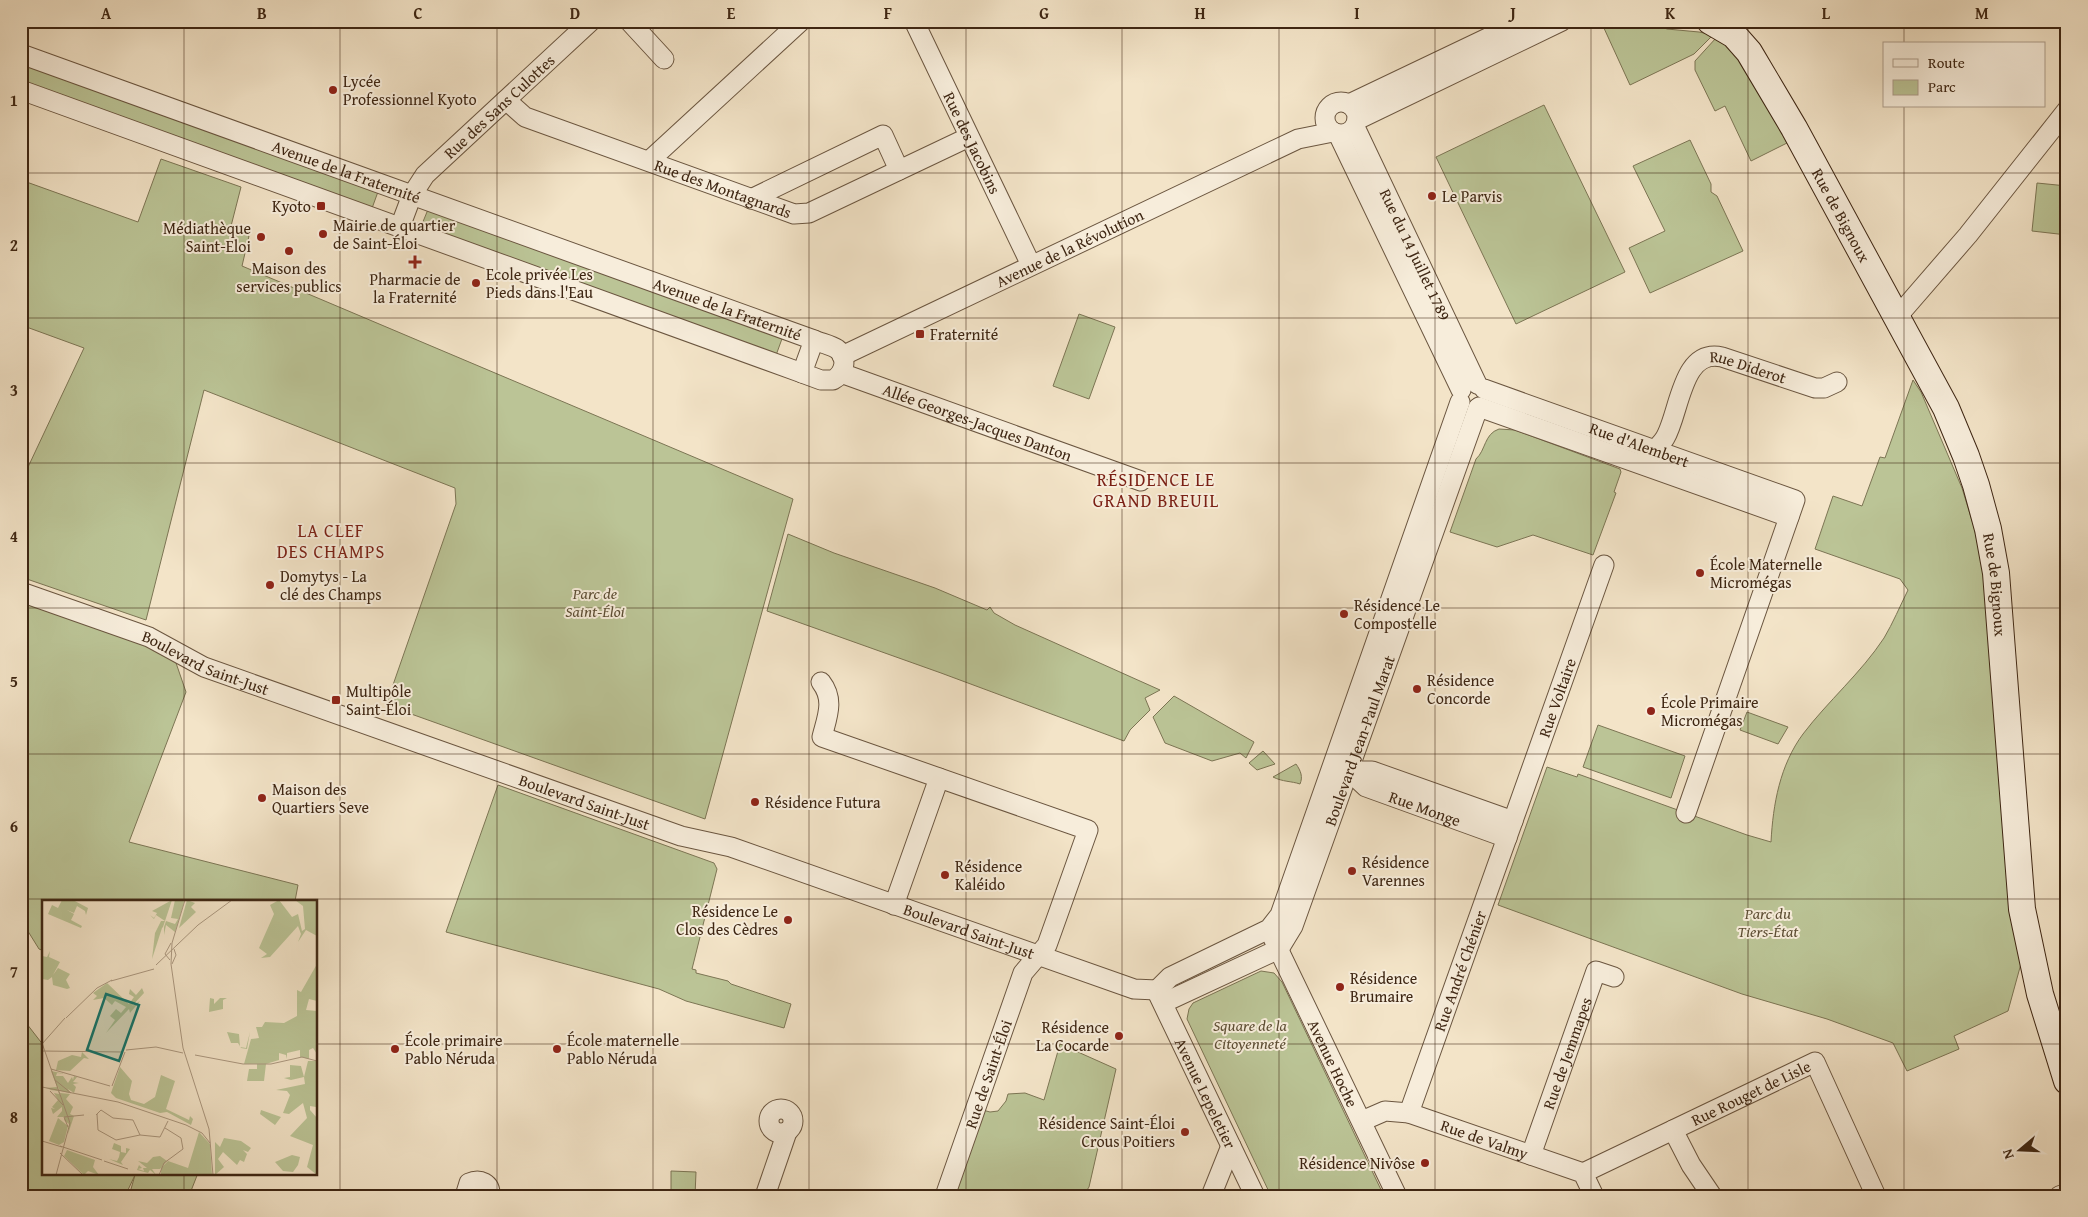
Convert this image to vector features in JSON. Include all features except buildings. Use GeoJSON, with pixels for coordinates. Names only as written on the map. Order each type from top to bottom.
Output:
{"type":"FeatureCollection","features":[{"type":"Feature","properties":{"kind":"street","name":"Rue des Sans Culottes"},"geometry":{"type":"LineString","coordinates":[[400,226],[412,194],[420,180],[430,169],[591,21]]}},
{"type":"Feature","properties":{"kind":"street"},"geometry":{"type":"LineString","coordinates":[[630,21],[664,59]]}},
{"type":"Feature","properties":{"kind":"street"},"geometry":{"type":"LineString","coordinates":[[649,161],[801,21]]}},
{"type":"Feature","properties":{"kind":"street","name":"Rue des Jacobins"},"geometry":{"type":"LineString","coordinates":[[914,21],[1031,265]]}},
{"type":"Feature","properties":{"kind":"street","name":"Avenue de la Révolution"},"geometry":{"type":"LineString","coordinates":[[1346,123],[1523,21]]}},
{"type":"Feature","properties":{"kind":"street","name":"Avenue de la Révolution"},"geometry":{"type":"LineString","coordinates":[[842,364],[1031,265],[1298,139],[1346,123],[1562,21]]}},
{"type":"Feature","properties":{"kind":"street","name":"Rue de Bignoux"},"geometry":{"type":"LineString","coordinates":[[1710,21],[1734,35],[1746,46],[1794,128],[1946,408],[1960,439],[1972,474],[1988,529],[1996,573],[2022,909],[2040,994],[2067,1081]]}},
{"type":"Feature","properties":{"kind":"street","name":"Rue de Bignoux"},"geometry":{"type":"LineString","coordinates":[[1742,21],[1794,128]]}},
{"type":"Feature","properties":{"kind":"street","name":"Avenue de la Fraternité"},"geometry":{"type":"LineString","coordinates":[[21,54],[814,340],[836,349],[842,364],[833,380],[827,381],[802,373],[21,90]]}},
{"type":"Feature","properties":{"kind":"street","name":"Rue des Montagnards"},"geometry":{"type":"LineString","coordinates":[[506,100],[525,117],[751,199],[802,215],[969,137]]}},
{"type":"Feature","properties":{"kind":"street","name":"Avenue de la Révolution"},"geometry":{"type":"LineString","coordinates":[[1298,139],[1335,103],[1342,102],[1346,123]]}},
{"type":"Feature","properties":{"kind":"street"},"geometry":{"type":"LineString","coordinates":[[1896,317],[1968,235],[2067,110]]}},
{"type":"Feature","properties":{"kind":"street","name":"Rue du 14 Juillet 1789"},"geometry":{"type":"LineString","coordinates":[[1346,123],[1470,391]]}},
{"type":"Feature","properties":{"kind":"street"},"geometry":{"type":"LineString","coordinates":[[751,199],[883,135],[899,170]]}},
{"type":"Feature","properties":{"kind":"street"},"geometry":{"type":"LineString","coordinates":[[802,373],[814,340]]}},
{"type":"Feature","properties":{"kind":"street","name":"Rue Diderot"},"geometry":{"type":"LineString","coordinates":[[1655,450],[1665,438],[1693,365],[1708,356],[1722,357],[1815,388],[1824,388],[1837,382]]}},
{"type":"Feature","properties":{"kind":"street","name":"Allée Georges-Jacques Danton"},"geometry":{"type":"LineString","coordinates":[[842,364],[1141,481]]}},
{"type":"Feature","properties":{"kind":"street","name":"Boulevard Jean-Paul Marat"},"geometry":{"type":"LineString","coordinates":[[1269,929],[1280,915],[1341,769],[1478,408],[1486,398],[1470,391],[1341,769],[1293,926],[1279,949]]}},
{"type":"Feature","properties":{"kind":"street","name":"Rue d'Alembert"},"geometry":{"type":"LineString","coordinates":[[1470,391],[1655,450],[1792,508]]}},
{"type":"Feature","properties":{"kind":"street","name":"Rue d'Alembert"},"geometry":{"type":"LineString","coordinates":[[1478,408],[1640,464],[1792,508]]}},
{"type":"Feature","properties":{"kind":"street"},"geometry":{"type":"LineString","coordinates":[[1640,464],[1655,450]]}},
{"type":"Feature","properties":{"kind":"street"},"geometry":{"type":"LineString","coordinates":[[1686,813],[1792,508]]}},
{"type":"Feature","properties":{"kind":"street","name":"Rue Voltaire"},"geometry":{"type":"LineString","coordinates":[[1510,829],[1604,566]]}},
{"type":"Feature","properties":{"kind":"street","name":"Boulevard Saint-Just"},"geometry":{"type":"LineString","coordinates":[[21,592],[149,637],[193,662],[212,670],[681,836],[731,847],[1037,956],[1160,997]]}},
{"type":"Feature","properties":{"kind":"street"},"geometry":{"type":"LineString","coordinates":[[820,682],[828,691],[829,703],[822,737],[938,778],[894,905]]}},
{"type":"Feature","properties":{"kind":"street","name":"Rue Monge"},"geometry":{"type":"LineString","coordinates":[[1341,769],[1372,771],[1510,829]]}},
{"type":"Feature","properties":{"kind":"street","name":"Rue de Saint-Éloi"},"geometry":{"type":"LineString","coordinates":[[938,778],[1088,830],[1047,945],[1023,973],[945,1196]]}},
{"type":"Feature","properties":{"kind":"street","name":"Rue André Chénier"},"geometry":{"type":"LineString","coordinates":[[1409,1113],[1510,829]]}},
{"type":"Feature","properties":{"kind":"street"},"geometry":{"type":"LineString","coordinates":[[1160,997],[1170,977],[1269,929]]}},
{"type":"Feature","properties":{"kind":"street","name":"Avenue Hoche"},"geometry":{"type":"LineString","coordinates":[[1269,929],[1397,1196]]}},
{"type":"Feature","properties":{"kind":"street"},"geometry":{"type":"LineString","coordinates":[[1160,997],[1279,949]]}},
{"type":"Feature","properties":{"kind":"street","name":"Rue de Jemmapes"},"geometry":{"type":"LineString","coordinates":[[1531,1155],[1596,971],[1614,977]]}},
{"type":"Feature","properties":{"kind":"street","name":"Avenue Lepeletier"},"geometry":{"type":"LineString","coordinates":[[1160,997],[1231,1146],[1248,1194]]}},
{"type":"Feature","properties":{"kind":"street","name":"Rue Rouget de Lisle"},"geometry":{"type":"LineString","coordinates":[[1583,1174],[1815,1062],[1876,1196]]}},
{"type":"Feature","properties":{"kind":"street","name":"Rue de Valmy"},"geometry":{"type":"LineString","coordinates":[[1362,1121],[1385,1112],[1409,1113],[1583,1174]]}},
{"type":"Feature","properties":{"kind":"street"},"geometry":{"type":"LineString","coordinates":[[1673,1130],[1691,1164],[1712,1196]]}},
{"type":"Feature","properties":{"kind":"street"},"geometry":{"type":"LineString","coordinates":[[765,1196],[787,1132]]}},
{"type":"Feature","properties":{"kind":"street"},"geometry":{"type":"LineString","coordinates":[[1212,1196],[1231,1146]]}},
{"type":"Feature","properties":{"kind":"street"},"geometry":{"type":"LineString","coordinates":[[1583,1174],[1594,1196]]}},
{"type":"Feature","properties":{"kind":"street"},"geometry":{"type":"LineString","coordinates":[[465,1196],[469,1183],[475,1180],[483,1181],[488,1187],[490,1196]]}},
{"type":"Feature","properties":{"kind":"street"},"geometry":{"type":"LineString","coordinates":[[2059,1196],[2067,1192]]}},
{"type":"Feature","properties":{"kind":"green space"},"geometry":{"type":"Polygon","coordinates":[[[1608,21],[1648,21],[1667,29],[1713,35],[1694,54],[1630,85],[1603,26],[1608,21]]]}},
{"type":"Feature","properties":{"kind":"green space"},"geometry":{"type":"Polygon","coordinates":[[[1716,38],[1731,46],[1773,115],[1787,143],[1751,161],[1725,106],[1715,111],[1695,70],[1695,61],[1716,38]]]}},
{"type":"Feature","properties":{"kind":"green space"},"geometry":{"type":"Polygon","coordinates":[[[21,60],[379,189],[371,211],[21,84],[21,60]]]}},
{"type":"Feature","properties":{"kind":"green space"},"geometry":{"type":"Polygon","coordinates":[[[1544,105],[1625,272],[1516,324],[1436,157],[1544,105]]]}},
{"type":"Feature","properties":{"kind":"green space"},"geometry":{"type":"Polygon","coordinates":[[[1690,140],[1711,184],[1711,192],[1717,196],[1743,251],[1650,293],[1629,248],[1665,231],[1633,166],[1690,140]]]}},
{"type":"Feature","properties":{"kind":"green space","name":"Parc de Saint-Éloi"},"geometry":{"type":"Polygon","coordinates":[[[161,159],[241,187],[230,230],[249,236],[242,266],[793,499],[705,819],[386,705],[456,504],[455,488],[204,390],[146,620],[21,577],[21,482],[84,348],[21,325],[21,180],[138,222],[161,159]]]}},
{"type":"Feature","properties":{"kind":"green space"},"geometry":{"type":"Polygon","coordinates":[[[2037,183],[2067,186],[2067,235],[2032,231],[2037,183]]]}},
{"type":"Feature","properties":{"kind":"green space"},"geometry":{"type":"Polygon","coordinates":[[[429,207],[783,336],[775,358],[420,229],[429,207]]]}},
{"type":"Feature","properties":{"kind":"green space"},"geometry":{"type":"Polygon","coordinates":[[[1079,314],[1115,327],[1089,399],[1053,386],[1079,314]]]}},
{"type":"Feature","properties":{"kind":"green space","name":"Parc du Tiers-État"},"geometry":{"type":"Polygon","coordinates":[[[1913,380],[1921,392],[1962,488],[1974,527],[1991,605],[2022,960],[2008,1011],[1954,1036],[1959,1049],[1907,1071],[1893,1043],[1827,1019],[1742,994],[1498,905],[1547,767],[1577,777],[1578,774],[1771,842],[1779,785],[1795,746],[1813,722],[1875,651],[1884,638],[1908,590],[1900,579],[1815,549],[1833,496],[1862,506],[1880,457],[1885,458],[1913,380]]]}},
{"type":"Feature","properties":{"kind":"green space"},"geometry":{"type":"Polygon","coordinates":[[[1499,429],[1515,430],[1620,469],[1621,472],[1614,492],[1616,493],[1593,555],[1533,535],[1497,547],[1450,532],[1476,459],[1490,435],[1499,429]]]}},
{"type":"Feature","properties":{"kind":"green space"},"geometry":{"type":"Polygon","coordinates":[[[788,534],[834,553],[935,588],[987,610],[990,607],[994,613],[1015,625],[1160,690],[1145,698],[1150,710],[1130,730],[1124,741],[767,611],[788,534]]]}},
{"type":"Feature","properties":{"kind":"green space"},"geometry":{"type":"Polygon","coordinates":[[[21,600],[144,642],[175,660],[186,692],[129,842],[298,885],[295,900],[42,900],[42,950],[39,949],[21,920],[21,600]]]}},
{"type":"Feature","properties":{"kind":"green space"},"geometry":{"type":"Polygon","coordinates":[[[1174,696],[1254,742],[1246,758],[1240,753],[1212,761],[1165,743],[1153,717],[1174,696]]]}},
{"type":"Feature","properties":{"kind":"green space"},"geometry":{"type":"Polygon","coordinates":[[[1747,712],[1788,727],[1778,744],[1740,730],[1747,712]]]}},
{"type":"Feature","properties":{"kind":"green space"},"geometry":{"type":"Polygon","coordinates":[[[1598,725],[1685,756],[1671,798],[1583,767],[1598,725]]]}},
{"type":"Feature","properties":{"kind":"green space"},"geometry":{"type":"Polygon","coordinates":[[[1263,751],[1275,764],[1257,770],[1249,763],[1263,751]]]}},
{"type":"Feature","properties":{"kind":"green space"},"geometry":{"type":"Polygon","coordinates":[[[1296,764],[1301,774],[1300,784],[1273,777],[1296,764]]]}},
{"type":"Feature","properties":{"kind":"green space"},"geometry":{"type":"Polygon","coordinates":[[[498,785],[714,863],[717,869],[692,969],[696,970],[696,973],[728,981],[731,984],[791,1004],[784,1028],[686,1001],[659,989],[446,932],[498,785]]]}},
{"type":"Feature","properties":{"kind":"green space","name":"Square de la Citoyenneté"},"geometry":{"type":"Polygon","coordinates":[[[1261,971],[1274,973],[1282,982],[1384,1196],[1271,1196],[1187,1019],[1189,1009],[1193,1003],[1261,971]]]}},
{"type":"Feature","properties":{"kind":"green space"},"geometry":{"type":"Polygon","coordinates":[[[23,1019],[42,1043],[42,1174],[198,1174],[189,1196],[129,1196],[135,1175],[127,1192],[122,1196],[21,1196],[21,1020],[23,1019]]]}},
{"type":"Feature","properties":{"kind":"green space"},"geometry":{"type":"Polygon","coordinates":[[[1060,1044],[1116,1069],[1089,1187],[1083,1196],[950,1196],[979,1109],[990,1112],[998,1111],[1006,1101],[1008,1094],[1025,1093],[1044,1100],[1060,1044]]]}},
{"type":"Feature","properties":{"kind":"green space"},"geometry":{"type":"Polygon","coordinates":[[[671,1171],[696,1172],[695,1196],[671,1196],[671,1171]]]}},
{"type":"Feature","properties":{"kind":"place","name":"Lycée Professionnel Kyoto"},"geometry":{"type":"Point","coordinates":[333,90]}},
{"type":"Feature","properties":{"kind":"place","name":"Le Parvis"},"geometry":{"type":"Point","coordinates":[1432,196]}},
{"type":"Feature","properties":{"kind":"place","name":"Kyoto"},"geometry":{"type":"Point","coordinates":[321,206]}},
{"type":"Feature","properties":{"kind":"place","name":"Mairie de quartier de Saint-Éloi"},"geometry":{"type":"Point","coordinates":[323,234]}},
{"type":"Feature","properties":{"kind":"place","name":"Médiathèque Saint-Eloi"},"geometry":{"type":"Point","coordinates":[261,237]}},
{"type":"Feature","properties":{"kind":"place","name":"Maison des services publics"},"geometry":{"type":"Point","coordinates":[289,251]}},
{"type":"Feature","properties":{"kind":"place","name":"Pharmacie de la Fraternité"},"geometry":{"type":"Point","coordinates":[415,262]}},
{"type":"Feature","properties":{"kind":"place","name":"Ecole privée Les Pieds dans l'Eau"},"geometry":{"type":"Point","coordinates":[476,283]}},
{"type":"Feature","properties":{"kind":"place","name":"Fraternité"},"geometry":{"type":"Point","coordinates":[920,334]}},
{"type":"Feature","properties":{"kind":"place","name":"École Maternelle Micromégas"},"geometry":{"type":"Point","coordinates":[1700,573]}},
{"type":"Feature","properties":{"kind":"place","name":"Domytys - La clé des Champs"},"geometry":{"type":"Point","coordinates":[270,585]}},
{"type":"Feature","properties":{"kind":"place","name":"Résidence Le Compostelle"},"geometry":{"type":"Point","coordinates":[1344,614]}},
{"type":"Feature","properties":{"kind":"place","name":"Résidence Concorde"},"geometry":{"type":"Point","coordinates":[1417,689]}},
{"type":"Feature","properties":{"kind":"place","name":"Multipôle Saint-Éloi"},"geometry":{"type":"Point","coordinates":[336,700]}},
{"type":"Feature","properties":{"kind":"place","name":"École Primaire Micromégas"},"geometry":{"type":"Point","coordinates":[1651,711]}},
{"type":"Feature","properties":{"kind":"place","name":"Maison des Quartiers Seve"},"geometry":{"type":"Point","coordinates":[262,798]}},
{"type":"Feature","properties":{"kind":"place","name":"Résidence Futura"},"geometry":{"type":"Point","coordinates":[755,802]}},
{"type":"Feature","properties":{"kind":"place","name":"Résidence Varennes"},"geometry":{"type":"Point","coordinates":[1352,871]}},
{"type":"Feature","properties":{"kind":"place","name":"Résidence Kaléido"},"geometry":{"type":"Point","coordinates":[945,875]}},
{"type":"Feature","properties":{"kind":"place","name":"Résidence Le Clos des Cèdres"},"geometry":{"type":"Point","coordinates":[788,920]}},
{"type":"Feature","properties":{"kind":"place","name":"Résidence Brumaire"},"geometry":{"type":"Point","coordinates":[1340,987]}},
{"type":"Feature","properties":{"kind":"place","name":"Résidence La Cocarde"},"geometry":{"type":"Point","coordinates":[1119,1036]}},
{"type":"Feature","properties":{"kind":"place","name":"École primaire Pablo Néruda"},"geometry":{"type":"Point","coordinates":[395,1049]}},
{"type":"Feature","properties":{"kind":"place","name":"École maternelle Pablo Néruda"},"geometry":{"type":"Point","coordinates":[557,1049]}},
{"type":"Feature","properties":{"kind":"place","name":"Résidence Saint-Éloi Crous Poitiers"},"geometry":{"type":"Point","coordinates":[1185,1132]}},
{"type":"Feature","properties":{"kind":"place","name":"Résidence Nivôse"},"geometry":{"type":"Point","coordinates":[1425,1163]}},
{"type":"Feature","properties":{"kind":"district","name":"RÉSIDENCE LE GRAND BREUIL"},"geometry":{"type":"Point","coordinates":[1156,490]}},
{"type":"Feature","properties":{"kind":"district","name":"LA CLEF DES CHAMPS"},"geometry":{"type":"Point","coordinates":[331,541]}}]}
